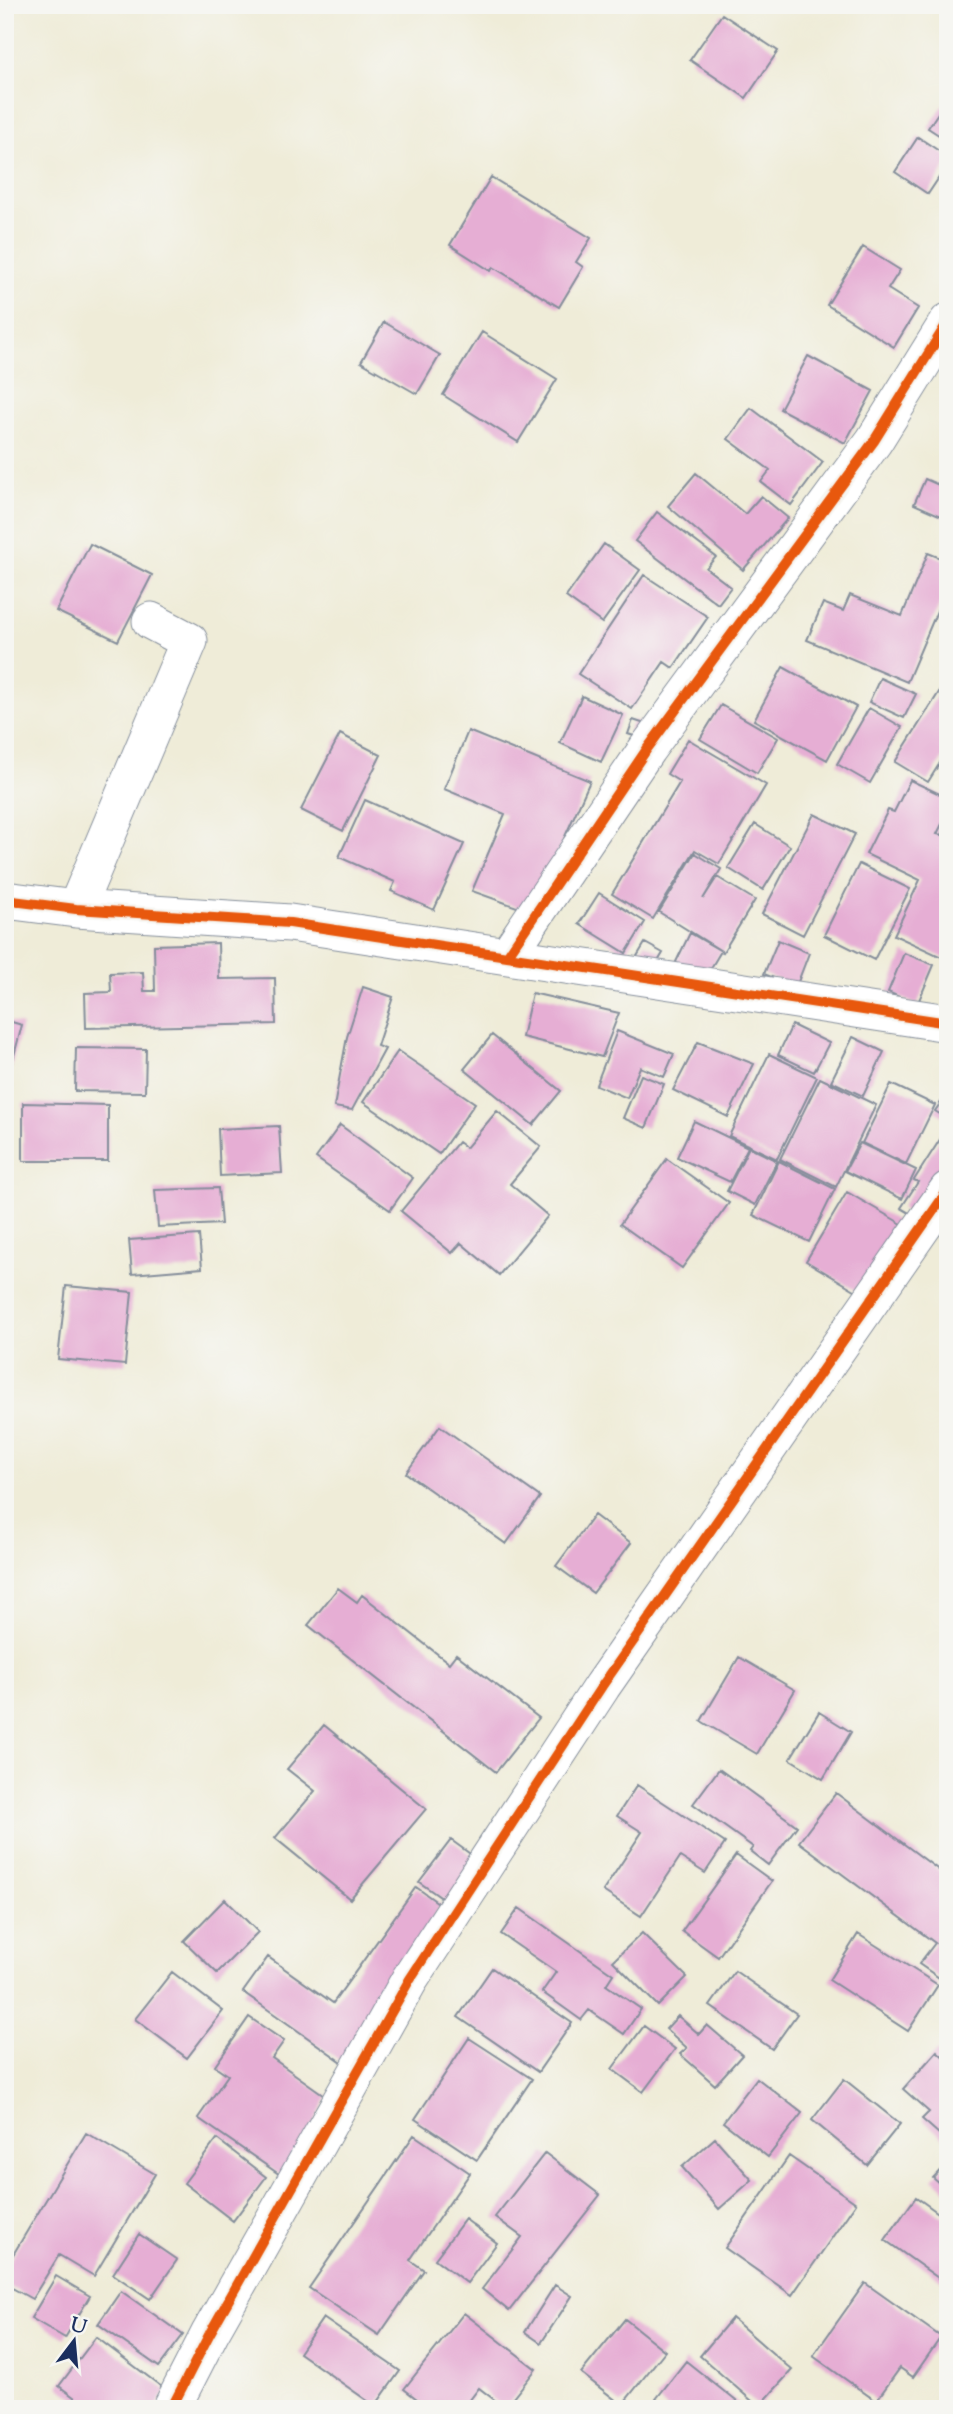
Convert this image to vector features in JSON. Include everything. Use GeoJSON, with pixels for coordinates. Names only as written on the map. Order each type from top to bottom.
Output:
{"type":"FeatureCollection","features":[{"type":"Feature","properties":{"kind":"street"},"geometry":{"type":"LineString","coordinates":[[507,956],[647,748],[874,441],[948,322]]}},
{"type":"Feature","properties":{"kind":"street"},"geometry":{"type":"LineString","coordinates":[[76,909],[189,641],[151,621]]}},
{"type":"Feature","properties":{"kind":"street"},"geometry":{"type":"LineString","coordinates":[[5,900],[76,909],[290,923],[948,1023]]}},
{"type":"Feature","properties":{"kind":"street"},"geometry":{"type":"LineString","coordinates":[[171,2409],[209,2333],[410,1979],[602,1686],[948,1190]]}},
{"type":"Feature","properties":{"kind":"building"},"geometry":{"type":"Polygon","coordinates":[[[722,14],[778,51],[746,98],[690,60],[722,14]]]}},
{"type":"Feature","properties":{"kind":"building"},"geometry":{"type":"Polygon","coordinates":[[[948,98],[948,141],[928,128],[948,98]]]}},
{"type":"Feature","properties":{"kind":"building"},"geometry":{"type":"Polygon","coordinates":[[[918,137],[948,157],[948,164],[928,194],[895,172],[918,137]]]}},
{"type":"Feature","properties":{"kind":"building"},"geometry":{"type":"Polygon","coordinates":[[[491,177],[591,238],[576,262],[583,267],[559,307],[493,267],[491,271],[450,245],[491,177]]]}},
{"type":"Feature","properties":{"kind":"building"},"geometry":{"type":"Polygon","coordinates":[[[863,247],[900,270],[888,289],[918,308],[894,347],[827,305],[863,247]]]}},
{"type":"Feature","properties":{"kind":"building"},"geometry":{"type":"Polygon","coordinates":[[[384,322],[440,355],[417,394],[361,362],[384,322]]]}},
{"type":"Feature","properties":{"kind":"building"},"geometry":{"type":"Polygon","coordinates":[[[482,332],[557,379],[518,442],[443,395],[482,332]]]}},
{"type":"Feature","properties":{"kind":"building"},"geometry":{"type":"Polygon","coordinates":[[[808,356],[873,391],[845,443],[780,409],[808,356]]]}},
{"type":"Feature","properties":{"kind":"building"},"geometry":{"type":"Polygon","coordinates":[[[751,408],[823,462],[791,505],[761,482],[770,470],[728,439],[751,408]]]}},
{"type":"Feature","properties":{"kind":"building"},"geometry":{"type":"Polygon","coordinates":[[[696,473],[745,514],[761,496],[788,518],[743,570],[668,506],[696,473]]]}},
{"type":"Feature","properties":{"kind":"building"},"geometry":{"type":"Polygon","coordinates":[[[925,479],[948,489],[948,519],[914,504],[925,479]]]}},
{"type":"Feature","properties":{"kind":"building"},"geometry":{"type":"Polygon","coordinates":[[[657,512],[716,557],[706,568],[731,587],[718,604],[635,541],[657,512]]]}},
{"type":"Feature","properties":{"kind":"building"},"geometry":{"type":"Polygon","coordinates":[[[90,544],[152,575],[118,641],[56,611],[90,544]]]}},
{"type":"Feature","properties":{"kind":"building"},"geometry":{"type":"Polygon","coordinates":[[[604,544],[640,570],[602,623],[566,597],[604,544]]]}},
{"type":"Feature","properties":{"kind":"building"},"geometry":{"type":"Polygon","coordinates":[[[928,553],[948,561],[948,585],[907,682],[807,640],[823,603],[843,611],[850,595],[902,616],[928,553]]]}},
{"type":"Feature","properties":{"kind":"building"},"geometry":{"type":"Polygon","coordinates":[[[644,575],[708,617],[673,668],[664,662],[632,709],[578,674],[644,575]]]}},
{"type":"Feature","properties":{"kind":"building"},"geometry":{"type":"Polygon","coordinates":[[[783,667],[856,707],[827,760],[754,720],[783,667]]]}},
{"type":"Feature","properties":{"kind":"building"},"geometry":{"type":"Polygon","coordinates":[[[880,678],[916,694],[904,718],[869,702],[880,678]]]}},
{"type":"Feature","properties":{"kind":"building"},"geometry":{"type":"Polygon","coordinates":[[[948,678],[948,750],[928,782],[895,762],[948,678]]]}},
{"type":"Feature","properties":{"kind":"building"},"geometry":{"type":"Polygon","coordinates":[[[582,696],[623,715],[601,762],[560,743],[582,696]]]}},
{"type":"Feature","properties":{"kind":"building"},"geometry":{"type":"Polygon","coordinates":[[[721,705],[778,738],[757,773],[700,739],[721,705]]]}},
{"type":"Feature","properties":{"kind":"building"},"geometry":{"type":"Polygon","coordinates":[[[869,708],[902,727],[870,783],[837,764],[869,708]]]}},
{"type":"Feature","properties":{"kind":"building"},"geometry":{"type":"Polygon","coordinates":[[[633,720],[651,726],[646,740],[628,734],[633,720]]]}},
{"type":"Feature","properties":{"kind":"building"},"geometry":{"type":"Polygon","coordinates":[[[468,731],[590,781],[531,912],[472,891],[505,814],[444,789],[468,731]]]}},
{"type":"Feature","properties":{"kind":"building"},"geometry":{"type":"Polygon","coordinates":[[[340,734],[381,755],[343,831],[301,810],[340,734]]]}},
{"type":"Feature","properties":{"kind":"building"},"geometry":{"type":"Polygon","coordinates":[[[688,739],[766,785],[719,864],[695,850],[653,919],[612,894],[680,782],[667,774],[688,739]]]}},
{"type":"Feature","properties":{"kind":"building"},"geometry":{"type":"Polygon","coordinates":[[[910,780],[948,798],[948,812],[937,834],[942,835],[948,823],[948,960],[894,935],[920,880],[866,854],[888,810],[894,812],[910,780]]]}},
{"type":"Feature","properties":{"kind":"building"},"geometry":{"type":"Polygon","coordinates":[[[365,800],[464,844],[434,910],[391,891],[395,882],[339,857],[365,800]]]}},
{"type":"Feature","properties":{"kind":"building"},"geometry":{"type":"Polygon","coordinates":[[[814,814],[855,834],[803,935],[762,914],[814,814]]]}},
{"type":"Feature","properties":{"kind":"building"},"geometry":{"type":"Polygon","coordinates":[[[755,824],[790,846],[763,890],[728,868],[755,824]]]}},
{"type":"Feature","properties":{"kind":"building"},"geometry":{"type":"Polygon","coordinates":[[[695,853],[721,869],[703,899],[717,877],[755,900],[723,952],[659,912],[695,853]]]}},
{"type":"Feature","properties":{"kind":"building"},"geometry":{"type":"Polygon","coordinates":[[[859,864],[910,889],[874,960],[824,935],[859,864]]]}},
{"type":"Feature","properties":{"kind":"building"},"geometry":{"type":"Polygon","coordinates":[[[599,893],[645,922],[626,953],[579,924],[599,893]]]}},
{"type":"Feature","properties":{"kind":"building"},"geometry":{"type":"Polygon","coordinates":[[[690,933],[721,951],[708,973],[674,966],[690,933]]]}},
{"type":"Feature","properties":{"kind":"building"},"geometry":{"type":"Polygon","coordinates":[[[778,940],[809,953],[796,987],[764,974],[778,940]]]}},
{"type":"Feature","properties":{"kind":"building"},"geometry":{"type":"Polygon","coordinates":[[[218,943],[219,979],[275,978],[276,1024],[86,1028],[85,993],[111,992],[110,973],[143,972],[144,991],[155,991],[154,945],[218,943]]]}},
{"type":"Feature","properties":{"kind":"building"},"geometry":{"type":"Polygon","coordinates":[[[645,943],[663,953],[654,968],[636,958],[645,943]]]}},
{"type":"Feature","properties":{"kind":"building"},"geometry":{"type":"Polygon","coordinates":[[[904,953],[934,965],[917,1005],[888,992],[904,953]]]}},
{"type":"Feature","properties":{"kind":"building"},"geometry":{"type":"Polygon","coordinates":[[[363,987],[393,997],[377,1046],[385,1049],[352,1110],[334,1107],[347,1037],[363,987]]]}},
{"type":"Feature","properties":{"kind":"building"},"geometry":{"type":"Polygon","coordinates":[[[532,993],[619,1013],[602,1057],[522,1037],[532,993]]]}},
{"type":"Feature","properties":{"kind":"building"},"geometry":{"type":"Polygon","coordinates":[[[5,1020],[22,1025],[6,1086],[5,1086],[5,1020]]]}},
{"type":"Feature","properties":{"kind":"building"},"geometry":{"type":"Polygon","coordinates":[[[792,1025],[829,1043],[814,1072],[778,1055],[792,1025]]]}},
{"type":"Feature","properties":{"kind":"building"},"geometry":{"type":"Polygon","coordinates":[[[617,1031],[674,1054],[664,1077],[640,1067],[627,1098],[596,1085],[617,1031]]]}},
{"type":"Feature","properties":{"kind":"building"},"geometry":{"type":"Polygon","coordinates":[[[492,1035],[561,1091],[533,1125],[464,1069],[492,1035]]]}},
{"type":"Feature","properties":{"kind":"building"},"geometry":{"type":"Polygon","coordinates":[[[853,1037],[884,1052],[863,1096],[831,1081],[853,1037]]]}},
{"type":"Feature","properties":{"kind":"building"},"geometry":{"type":"Polygon","coordinates":[[[698,1042],[754,1064],[728,1117],[673,1090],[698,1042]]]}},
{"type":"Feature","properties":{"kind":"building"},"geometry":{"type":"Polygon","coordinates":[[[76,1048],[146,1049],[145,1092],[75,1091],[76,1048]]]}},
{"type":"Feature","properties":{"kind":"building"},"geometry":{"type":"Polygon","coordinates":[[[398,1051],[475,1103],[439,1154],[363,1102],[398,1051]]]}},
{"type":"Feature","properties":{"kind":"building"},"geometry":{"type":"Polygon","coordinates":[[[769,1054],[817,1077],[777,1159],[729,1136],[769,1054]]]}},
{"type":"Feature","properties":{"kind":"building"},"geometry":{"type":"Polygon","coordinates":[[[641,1075],[664,1084],[646,1128],[623,1118],[641,1075]]]}},
{"type":"Feature","properties":{"kind":"building"},"geometry":{"type":"Polygon","coordinates":[[[820,1078],[876,1105],[836,1187],[780,1159],[820,1078]]]}},
{"type":"Feature","properties":{"kind":"building"},"geometry":{"type":"Polygon","coordinates":[[[891,1084],[935,1105],[906,1164],[862,1143],[891,1084]]]}},
{"type":"Feature","properties":{"kind":"building"},"geometry":{"type":"Polygon","coordinates":[[[948,1092],[948,1119],[935,1111],[948,1092]]]}},
{"type":"Feature","properties":{"kind":"building"},"geometry":{"type":"Polygon","coordinates":[[[23,1103],[108,1105],[108,1161],[23,1161],[23,1103]]]}},
{"type":"Feature","properties":{"kind":"building"},"geometry":{"type":"Polygon","coordinates":[[[497,1111],[541,1147],[510,1184],[548,1216],[499,1275],[461,1243],[452,1253],[401,1211],[458,1142],[466,1148],[497,1111]]]}},
{"type":"Feature","properties":{"kind":"building"},"geometry":{"type":"Polygon","coordinates":[[[694,1121],[748,1147],[730,1182],[677,1157],[694,1121]]]}},
{"type":"Feature","properties":{"kind":"building"},"geometry":{"type":"Polygon","coordinates":[[[340,1125],[413,1178],[390,1210],[316,1158],[340,1125]]]}},
{"type":"Feature","properties":{"kind":"building"},"geometry":{"type":"Polygon","coordinates":[[[279,1126],[282,1173],[220,1176],[218,1129],[279,1126]]]}},
{"type":"Feature","properties":{"kind":"building"},"geometry":{"type":"Polygon","coordinates":[[[948,1127],[948,1176],[920,1219],[901,1208],[918,1182],[914,1180],[948,1127]]]}},
{"type":"Feature","properties":{"kind":"building"},"geometry":{"type":"Polygon","coordinates":[[[860,1143],[916,1170],[902,1199],[845,1171],[860,1143]]]}},
{"type":"Feature","properties":{"kind":"building"},"geometry":{"type":"Polygon","coordinates":[[[749,1147],[777,1161],[755,1205],[727,1191],[749,1147]]]}},
{"type":"Feature","properties":{"kind":"building"},"geometry":{"type":"Polygon","coordinates":[[[667,1159],[729,1203],[682,1268],[620,1224],[667,1159]]]}},
{"type":"Feature","properties":{"kind":"building"},"geometry":{"type":"Polygon","coordinates":[[[779,1161],[835,1189],[809,1242],[753,1215],[779,1161]]]}},
{"type":"Feature","properties":{"kind":"building"},"geometry":{"type":"Polygon","coordinates":[[[218,1188],[221,1224],[158,1227],[155,1190],[218,1188]]]}},
{"type":"Feature","properties":{"kind":"building"},"geometry":{"type":"Polygon","coordinates":[[[847,1192],[907,1227],[865,1296],[806,1261],[847,1192]]]}},
{"type":"Feature","properties":{"kind":"building"},"geometry":{"type":"Polygon","coordinates":[[[199,1235],[202,1268],[132,1274],[129,1240],[199,1235]]]}},
{"type":"Feature","properties":{"kind":"building"},"geometry":{"type":"Polygon","coordinates":[[[66,1286],[132,1292],[125,1365],[58,1359],[66,1286]]]}},
{"type":"Feature","properties":{"kind":"building"},"geometry":{"type":"Polygon","coordinates":[[[440,1426],[540,1497],[506,1544],[406,1473],[440,1426]]]}},
{"type":"Feature","properties":{"kind":"building"},"geometry":{"type":"Polygon","coordinates":[[[594,1515],[631,1543],[593,1593],[556,1566],[594,1515]]]}},
{"type":"Feature","properties":{"kind":"building"},"geometry":{"type":"Polygon","coordinates":[[[338,1588],[357,1602],[362,1595],[449,1663],[456,1654],[539,1718],[496,1772],[308,1625],[338,1588]]]}},
{"type":"Feature","properties":{"kind":"building"},"geometry":{"type":"Polygon","coordinates":[[[739,1657],[795,1690],[757,1754],[701,1721],[739,1657]]]}},
{"type":"Feature","properties":{"kind":"building"},"geometry":{"type":"Polygon","coordinates":[[[819,1712],[851,1732],[823,1779],[790,1759],[819,1712]]]}},
{"type":"Feature","properties":{"kind":"building"},"geometry":{"type":"Polygon","coordinates":[[[324,1725],[426,1809],[350,1899],[275,1838],[315,1791],[287,1769],[324,1725]]]}},
{"type":"Feature","properties":{"kind":"building"},"geometry":{"type":"Polygon","coordinates":[[[719,1769],[797,1826],[768,1865],[750,1851],[753,1847],[693,1804],[719,1769]]]}},
{"type":"Feature","properties":{"kind":"building"},"geometry":{"type":"Polygon","coordinates":[[[637,1785],[725,1843],[705,1873],[680,1857],[641,1916],[603,1891],[642,1832],[617,1816],[637,1785]]]}},
{"type":"Feature","properties":{"kind":"building"},"geometry":{"type":"Polygon","coordinates":[[[836,1793],[948,1877],[948,1984],[919,1964],[935,1943],[799,1842],[836,1793]]]}},
{"type":"Feature","properties":{"kind":"building"},"geometry":{"type":"Polygon","coordinates":[[[451,1840],[484,1864],[453,1906],[419,1882],[451,1840]]]}},
{"type":"Feature","properties":{"kind":"building"},"geometry":{"type":"Polygon","coordinates":[[[736,1855],[772,1881],[718,1957],[682,1931],[736,1855]]]}},
{"type":"Feature","properties":{"kind":"building"},"geometry":{"type":"Polygon","coordinates":[[[416,1887],[441,1905],[345,2064],[243,1992],[268,1957],[333,2003],[416,1887]]]}},
{"type":"Feature","properties":{"kind":"building"},"geometry":{"type":"Polygon","coordinates":[[[225,1899],[258,1932],[217,1973],[184,1941],[225,1899]]]}},
{"type":"Feature","properties":{"kind":"building"},"geometry":{"type":"Polygon","coordinates":[[[519,1908],[613,1974],[606,1985],[641,2009],[624,2034],[589,2010],[581,2020],[542,1992],[556,1972],[501,1934],[519,1908]]]}},
{"type":"Feature","properties":{"kind":"building"},"geometry":{"type":"Polygon","coordinates":[[[642,1933],[687,1977],[658,2006],[613,1961],[642,1933]]]}},
{"type":"Feature","properties":{"kind":"building"},"geometry":{"type":"Polygon","coordinates":[[[858,1934],[938,1985],[908,2031],[829,1980],[858,1934]]]}},
{"type":"Feature","properties":{"kind":"building"},"geometry":{"type":"Polygon","coordinates":[[[492,1968],[572,2023],[538,2072],[458,2017],[492,1968]]]}},
{"type":"Feature","properties":{"kind":"building"},"geometry":{"type":"Polygon","coordinates":[[[735,1971],[797,2014],[772,2049],[710,2006],[735,1971]]]}},
{"type":"Feature","properties":{"kind":"building"},"geometry":{"type":"Polygon","coordinates":[[[172,1972],[223,2011],[187,2058],[135,2019],[172,1972]]]}},
{"type":"Feature","properties":{"kind":"building"},"geometry":{"type":"Polygon","coordinates":[[[678,2016],[699,2034],[707,2025],[742,2055],[715,2085],[680,2054],[687,2048],[666,2029],[678,2016]]]}},
{"type":"Feature","properties":{"kind":"building"},"geometry":{"type":"Polygon","coordinates":[[[249,2017],[284,2041],[272,2058],[327,2097],[286,2179],[198,2118],[228,2075],[215,2066],[249,2017]]]}},
{"type":"Feature","properties":{"kind":"building"},"geometry":{"type":"Polygon","coordinates":[[[644,2026],[675,2049],[643,2092],[612,2069],[644,2026]]]}},
{"type":"Feature","properties":{"kind":"building"},"geometry":{"type":"Polygon","coordinates":[[[469,2038],[532,2079],[477,2160],[415,2119],[469,2038]]]}},
{"type":"Feature","properties":{"kind":"building"},"geometry":{"type":"Polygon","coordinates":[[[937,2051],[948,2061],[948,2142],[922,2119],[929,2112],[903,2089],[937,2051]]]}},
{"type":"Feature","properties":{"kind":"building"},"geometry":{"type":"Polygon","coordinates":[[[757,2078],[802,2113],[768,2157],[723,2122],[757,2078]]]}},
{"type":"Feature","properties":{"kind":"building"},"geometry":{"type":"Polygon","coordinates":[[[844,2079],[900,2124],[867,2165],[812,2120],[844,2079]]]}},
{"type":"Feature","properties":{"kind":"building"},"geometry":{"type":"Polygon","coordinates":[[[86,2133],[155,2174],[94,2276],[59,2255],[32,2299],[5,2284],[5,2268],[86,2133]]]}},
{"type":"Feature","properties":{"kind":"building"},"geometry":{"type":"Polygon","coordinates":[[[414,2135],[470,2173],[410,2260],[424,2270],[379,2335],[309,2288],[414,2135]]]}},
{"type":"Feature","properties":{"kind":"building"},"geometry":{"type":"Polygon","coordinates":[[[715,2138],[752,2180],[719,2209],[682,2167],[715,2138]]]}},
{"type":"Feature","properties":{"kind":"building"},"geometry":{"type":"Polygon","coordinates":[[[217,2139],[266,2177],[233,2221],[184,2183],[217,2139]]]}},
{"type":"Feature","properties":{"kind":"building"},"geometry":{"type":"Polygon","coordinates":[[[545,2153],[600,2195],[509,2311],[482,2289],[522,2237],[495,2217],[545,2153]]]}},
{"type":"Feature","properties":{"kind":"building"},"geometry":{"type":"Polygon","coordinates":[[[789,2156],[856,2203],[792,2295],[725,2248],[789,2156]]]}},
{"type":"Feature","properties":{"kind":"building"},"geometry":{"type":"Polygon","coordinates":[[[948,2162],[948,2191],[933,2178],[948,2162]]]}},
{"type":"Feature","properties":{"kind":"building"},"geometry":{"type":"Polygon","coordinates":[[[916,2197],[948,2220],[948,2285],[885,2240],[916,2197]]]}},
{"type":"Feature","properties":{"kind":"building"},"geometry":{"type":"Polygon","coordinates":[[[465,2219],[497,2243],[467,2283],[435,2259],[465,2219]]]}},
{"type":"Feature","properties":{"kind":"building"},"geometry":{"type":"Polygon","coordinates":[[[139,2234],[177,2260],[150,2299],[113,2274],[139,2234]]]}},
{"type":"Feature","properties":{"kind":"building"},"geometry":{"type":"Polygon","coordinates":[[[56,2276],[90,2296],[65,2338],[31,2318],[56,2276]]]}},
{"type":"Feature","properties":{"kind":"building"},"geometry":{"type":"Polygon","coordinates":[[[865,2283],[941,2337],[913,2377],[900,2368],[876,2401],[813,2356],[865,2283]]]}},
{"type":"Feature","properties":{"kind":"building"},"geometry":{"type":"Polygon","coordinates":[[[555,2285],[572,2296],[541,2343],[525,2332],[555,2285]]]}},
{"type":"Feature","properties":{"kind":"building"},"geometry":{"type":"Polygon","coordinates":[[[121,2291],[183,2335],[159,2367],[98,2324],[121,2291]]]}},
{"type":"Feature","properties":{"kind":"building"},"geometry":{"type":"Polygon","coordinates":[[[464,2313],[536,2369],[505,2408],[479,2388],[463,2409],[430,2409],[404,2389],[464,2313]]]}},
{"type":"Feature","properties":{"kind":"building"},"geometry":{"type":"Polygon","coordinates":[[[323,2318],[400,2371],[375,2406],[299,2353],[323,2318]]]}},
{"type":"Feature","properties":{"kind":"building"},"geometry":{"type":"Polygon","coordinates":[[[732,2318],[792,2370],[759,2407],[700,2356],[732,2318]]]}},
{"type":"Feature","properties":{"kind":"building"},"geometry":{"type":"Polygon","coordinates":[[[625,2319],[665,2351],[622,2405],[581,2373],[625,2319]]]}},
{"type":"Feature","properties":{"kind":"building"},"geometry":{"type":"Polygon","coordinates":[[[96,2337],[167,2391],[154,2409],[90,2409],[59,2386],[96,2337]]]}},
{"type":"Feature","properties":{"kind":"building"},"geometry":{"type":"Polygon","coordinates":[[[686,2361],[746,2409],[668,2409],[656,2399],[686,2361]]]}},
{"type":"Feature","properties":{"kind":"cycle path"},"geometry":{"type":"LineString","coordinates":[[507,956],[647,749],[874,441],[948,322]]}},
{"type":"Feature","properties":{"kind":"cycle path"},"geometry":{"type":"LineString","coordinates":[[5,900],[76,909],[290,923],[948,1023]]}},
{"type":"Feature","properties":{"kind":"cycle path"},"geometry":{"type":"LineString","coordinates":[[171,2409],[210,2333],[410,1979],[602,1686],[948,1190]]}}]}
